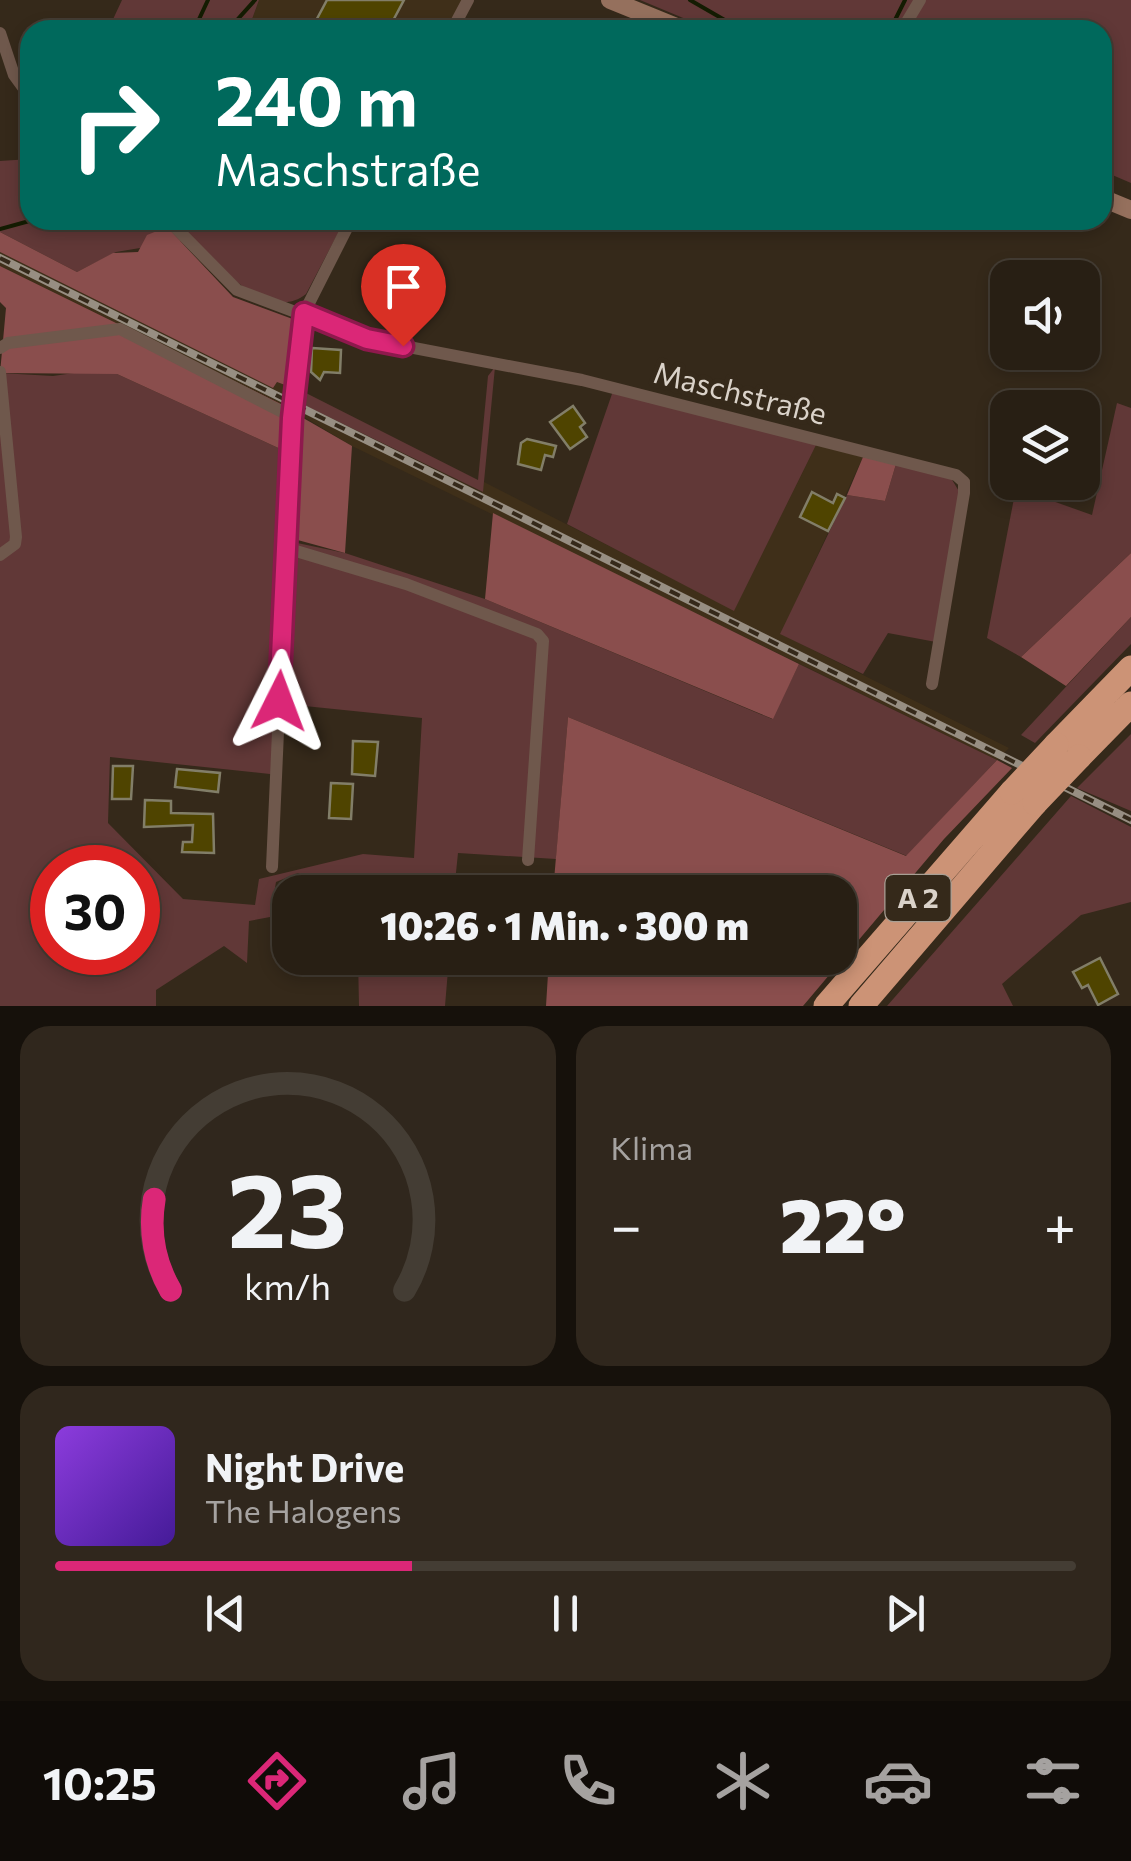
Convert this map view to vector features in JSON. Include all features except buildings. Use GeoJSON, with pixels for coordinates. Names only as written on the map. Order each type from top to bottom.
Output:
{"type":"FeatureCollection","features":[{"type":"Feature","properties":{"kind":"highway","name":"A 2"},"geometry":{"type":"LineString","coordinates":[[826,1006],[1067,751],[1131,668]]}},
{"type":"Feature","properties":{"kind":"highway","name":"A 2"},"geometry":{"type":"LineString","coordinates":[[1067,751],[1131,704]]}},
{"type":"Feature","properties":{"kind":"highway","name":"A 2"},"geometry":{"type":"LineString","coordinates":[[861,1006],[1024,797]]}},
{"type":"Feature","properties":{"kind":"main road"},"geometry":{"type":"LineString","coordinates":[[610,0],[659,20]]}},
{"type":"Feature","properties":{"kind":"street"},"geometry":{"type":"LineString","coordinates":[[0,33],[20,83]]}},
{"type":"Feature","properties":{"kind":"street","name":"Maschstraße"},"geometry":{"type":"LineString","coordinates":[[178,230],[237,290],[367,339],[582,380],[956,475],[964,482],[964,493],[932,684]]}},
{"type":"Feature","properties":{"kind":"street"},"geometry":{"type":"LineString","coordinates":[[272,866],[292,418],[304,313],[345,230]]}},
{"type":"Feature","properties":{"kind":"street"},"geometry":{"type":"LineString","coordinates":[[0,348],[8,342],[120,328],[292,418]]}},
{"type":"Feature","properties":{"kind":"street"},"geometry":{"type":"LineString","coordinates":[[0,372],[16,538],[15,544],[0,556]]}},
{"type":"Feature","properties":{"kind":"street"},"geometry":{"type":"LineString","coordinates":[[286,548],[406,584],[537,634],[544,641],[528,860]]}},
{"type":"Feature","properties":{"kind":"shaded area"},"geometry":{"type":"Polygon","coordinates":[[[122,0],[259,0],[252,20],[113,20],[122,0]]]}},
{"type":"Feature","properties":{"kind":"shaded area"},"geometry":{"type":"Polygon","coordinates":[[[259,0],[465,0],[454,20],[252,20],[259,0]]]}},
{"type":"Feature","properties":{"kind":"shaded area"},"geometry":{"type":"Polygon","coordinates":[[[640,0],[1131,0],[1131,183],[1112,175],[1112,20],[688,20],[640,0]]]}},
{"type":"Feature","properties":{"kind":"shaded area"},"geometry":{"type":"Polygon","coordinates":[[[20,160],[20,230],[340,230],[306,294],[291,301],[276,302],[244,288],[194,239],[116,252],[77,272],[0,232],[0,161],[20,160]]]}},
{"type":"Feature","properties":{"kind":"shaded area"},"geometry":{"type":"Polygon","coordinates":[[[170,230],[233,297],[298,321],[293,388],[277,382],[273,388],[0,252],[0,232],[77,272],[113,253],[138,252],[147,235],[170,230]]]}},
{"type":"Feature","properties":{"kind":"shaded area"},"geometry":{"type":"Polygon","coordinates":[[[0,252],[273,388],[277,382],[293,388],[292,399],[482,492],[484,482],[734,610],[816,445],[863,457],[781,634],[1009,748],[997,760],[352,446],[289,408],[0,266],[0,252]]]}},
{"type":"Feature","properties":{"kind":"shaded area"},"geometry":{"type":"Polygon","coordinates":[[[0,266],[289,408],[287,452],[117,374],[0,373],[6,308],[0,302],[0,266]]]}},
{"type":"Feature","properties":{"kind":"shaded area"},"geometry":{"type":"Polygon","coordinates":[[[495,367],[483,492],[298,402],[302,391],[478,480],[488,376],[495,367]]]}},
{"type":"Feature","properties":{"kind":"shaded area"},"geometry":{"type":"Polygon","coordinates":[[[0,373],[117,374],[287,452],[283,540],[345,553],[485,599],[772,719],[799,664],[997,760],[907,856],[568,717],[556,859],[458,853],[456,875],[276,875],[363,854],[414,858],[422,718],[285,704],[279,775],[110,757],[108,823],[130,845],[30,845],[30,975],[160,975],[160,876],[183,899],[255,905],[259,879],[272,876],[270,917],[249,921],[247,963],[224,946],[156,990],[156,1006],[0,1006],[0,373]]]}},
{"type":"Feature","properties":{"kind":"shaded area"},"geometry":{"type":"Polygon","coordinates":[[[613,391],[816,445],[734,611],[567,524],[613,391]]]}},
{"type":"Feature","properties":{"kind":"shaded area"},"geometry":{"type":"Polygon","coordinates":[[[1117,403],[1131,408],[1131,553],[1021,657],[987,638],[1014,500],[1050,500],[1092,515],[1095,500],[1100,500],[1100,479],[1117,403]]]}},
{"type":"Feature","properties":{"kind":"shaded area"},"geometry":{"type":"Polygon","coordinates":[[[298,415],[352,446],[345,553],[294,539],[298,415]]]}},
{"type":"Feature","properties":{"kind":"shaded area"},"geometry":{"type":"Polygon","coordinates":[[[863,457],[896,464],[885,501],[847,495],[863,457]]]}},
{"type":"Feature","properties":{"kind":"shaded area"},"geometry":{"type":"Polygon","coordinates":[[[896,464],[951,478],[960,493],[936,642],[888,633],[863,674],[780,634],[847,495],[885,501],[896,464]]]}},
{"type":"Feature","properties":{"kind":"shaded area"},"geometry":{"type":"Polygon","coordinates":[[[493,513],[799,664],[773,719],[485,599],[493,513]]]}},
{"type":"Feature","properties":{"kind":"shaded area"},"geometry":{"type":"Polygon","coordinates":[[[1131,553],[1131,617],[1066,686],[1021,657],[1131,553]]]}},
{"type":"Feature","properties":{"kind":"shaded area"},"geometry":{"type":"Polygon","coordinates":[[[1131,617],[1131,644],[1035,743],[1021,735],[1131,617]]]}},
{"type":"Feature","properties":{"kind":"shaded area"},"geometry":{"type":"Polygon","coordinates":[[[568,717],[906,856],[997,760],[1012,768],[944,839],[857,942],[857,875],[554,875],[568,717]]]}},
{"type":"Feature","properties":{"kind":"shaded area"},"geometry":{"type":"Polygon","coordinates":[[[1131,734],[1131,811],[1077,788],[1131,734]]]}},
{"type":"Feature","properties":{"kind":"shaded area"},"geometry":{"type":"Polygon","coordinates":[[[1071,796],[1131,827],[1131,902],[1081,915],[1002,984],[1013,1006],[887,1006],[1071,796]]]}},
{"type":"Feature","properties":{"kind":"shaded area"},"geometry":{"type":"Polygon","coordinates":[[[358,975],[448,975],[445,1006],[359,1006],[358,975]]]}},
{"type":"Feature","properties":{"kind":"shaded area"},"geometry":{"type":"Polygon","coordinates":[[[548,975],[829,975],[803,1006],[546,1006],[548,975]]]}},
{"type":"Feature","properties":{"kind":"waterway"},"geometry":{"type":"LineString","coordinates":[[199,20],[208,0]]}},
{"type":"Feature","properties":{"kind":"waterway"},"geometry":{"type":"LineString","coordinates":[[237,20],[255,0]]}},
{"type":"Feature","properties":{"kind":"waterway"},"geometry":{"type":"LineString","coordinates":[[690,0],[725,20]]}},
{"type":"Feature","properties":{"kind":"waterway"},"geometry":{"type":"LineString","coordinates":[[895,20],[905,0]]}},
{"type":"Feature","properties":{"kind":"waterway"},"geometry":{"type":"LineString","coordinates":[[0,229],[20,224]]}},
{"type":"Feature","properties":{"kind":"railway"},"geometry":{"type":"LineString","coordinates":[[0,258],[1131,820]]}},
{"type":"Feature","properties":{"kind":"route"},"geometry":{"type":"LineString","coordinates":[[279,701],[292,418],[304,313],[367,339],[403,346]]}}]}
